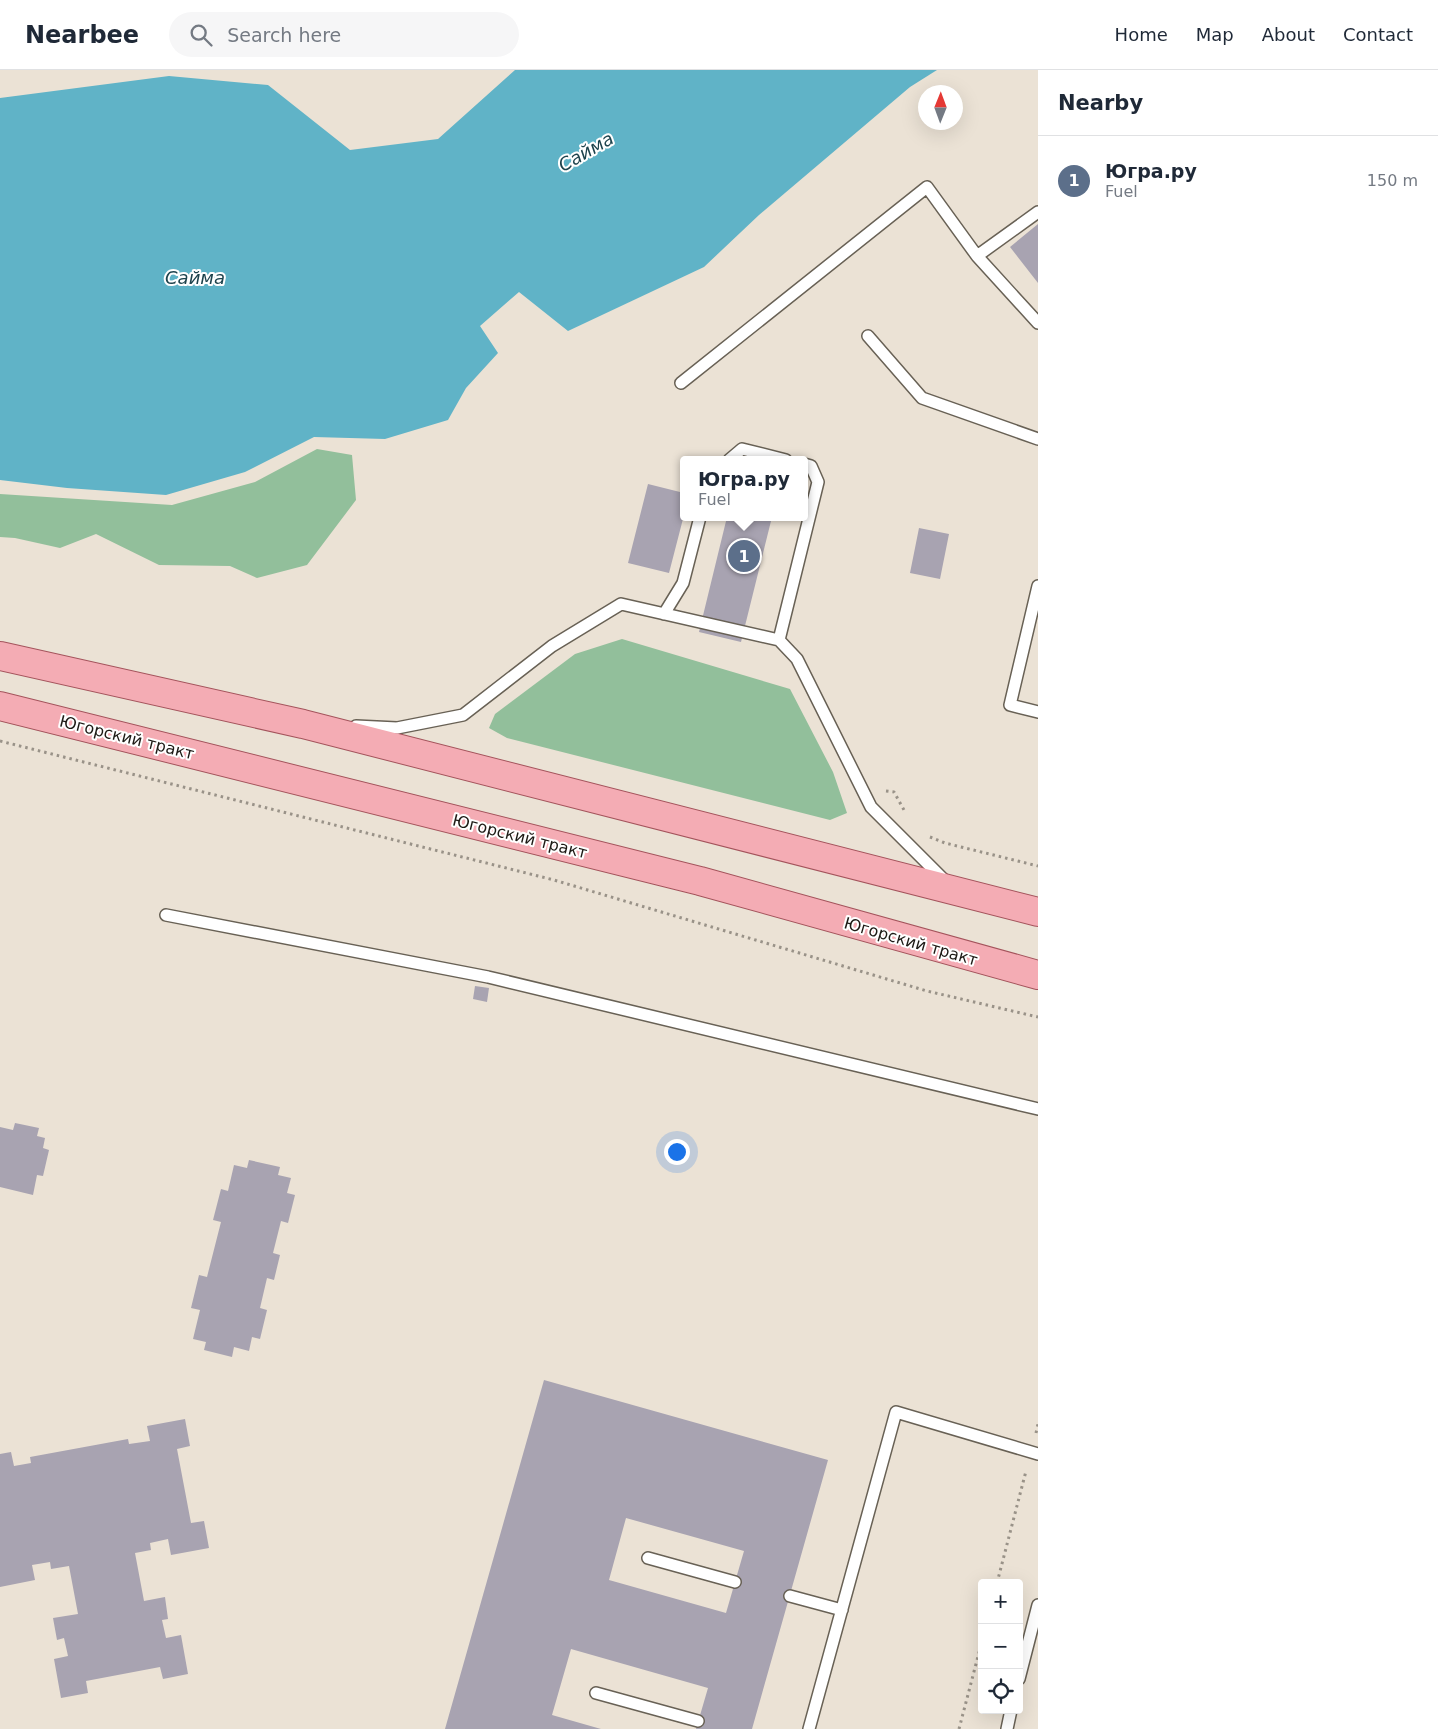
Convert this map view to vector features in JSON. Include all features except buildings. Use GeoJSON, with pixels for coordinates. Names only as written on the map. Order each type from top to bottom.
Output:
{"type":"FeatureCollection","features":[{"type":"Feature","properties":{"kind":"main road"},"geometry":{"type":"LineString","coordinates":[[0,656],[303,724],[1038,912]]}},
{"type":"Feature","properties":{"kind":"main road","name":"Югорский тракт"},"geometry":{"type":"LineString","coordinates":[[0,706],[700,881],[1038,975]]}},
{"type":"Feature","properties":{"kind":"lane"},"geometry":{"type":"LineString","coordinates":[[681,383],[927,187],[977,256],[1038,323]]}},
{"type":"Feature","properties":{"kind":"lane"},"geometry":{"type":"LineString","coordinates":[[977,256],[1038,212]]}},
{"type":"Feature","properties":{"kind":"lane"},"geometry":{"type":"LineString","coordinates":[[868,336],[922,398],[1038,438]]}},
{"type":"Feature","properties":{"kind":"lane"},"geometry":{"type":"LineString","coordinates":[[734,456],[742,449],[770,456]]}},
{"type":"Feature","properties":{"kind":"lane"},"geometry":{"type":"LineString","coordinates":[[779,640],[818,482],[811,466],[808,465]]}},
{"type":"Feature","properties":{"kind":"lane"},"geometry":{"type":"LineString","coordinates":[[664,614],[683,583],[699,521]]}},
{"type":"Feature","properties":{"kind":"lane"},"geometry":{"type":"LineString","coordinates":[[1038,586],[1010,705],[1038,712]]}},
{"type":"Feature","properties":{"kind":"lane"},"geometry":{"type":"LineString","coordinates":[[303,724],[397,728],[463,715],[552,646],[621,604],[779,640],[797,659],[871,807],[953,889]]}},
{"type":"Feature","properties":{"kind":"lane"},"geometry":{"type":"LineString","coordinates":[[166,915],[488,977],[1038,1109]]}},
{"type":"Feature","properties":{"kind":"lane"},"geometry":{"type":"LineString","coordinates":[[809,1729],[896,1412],[1034,1453]]}},
{"type":"Feature","properties":{"kind":"lane"},"geometry":{"type":"LineString","coordinates":[[648,1558],[735,1582]]}},
{"type":"Feature","properties":{"kind":"lane"},"geometry":{"type":"LineString","coordinates":[[790,1596],[842,1610]]}},
{"type":"Feature","properties":{"kind":"lane"},"geometry":{"type":"LineString","coordinates":[[1022,1669],[1038,1605]]}},
{"type":"Feature","properties":{"kind":"lane"},"geometry":{"type":"LineString","coordinates":[[596,1693],[698,1721]]}},
{"type":"Feature","properties":{"kind":"lane"},"geometry":{"type":"LineString","coordinates":[[1007,1729],[1010,1714]]}},
{"type":"Feature","properties":{"kind":"path"},"geometry":{"type":"LineString","coordinates":[[0,740],[554,880],[927,991],[1038,1017]]}},
{"type":"Feature","properties":{"kind":"path"},"geometry":{"type":"LineString","coordinates":[[861,787],[894,792],[906,812]]}},
{"type":"Feature","properties":{"kind":"path"},"geometry":{"type":"LineString","coordinates":[[922,833],[945,843],[1038,866]]}},
{"type":"Feature","properties":{"kind":"path"},"geometry":{"type":"LineString","coordinates":[[998,1579],[1034,1453],[1038,1424]]}},
{"type":"Feature","properties":{"kind":"path"},"geometry":{"type":"LineString","coordinates":[[959,1729],[978,1656]]}},
{"type":"Feature","properties":{"kind":"green space"},"geometry":{"type":"Polygon","coordinates":[[[317,449],[352,455],[356,500],[307,565],[257,578],[230,566],[159,565],[96,534],[60,548],[15,538],[0,537],[0,494],[172,505],[255,482],[317,449]]]}},
{"type":"Feature","properties":{"kind":"green space"},"geometry":{"type":"Polygon","coordinates":[[[622,639],[790,689],[833,772],[847,813],[830,820],[507,738],[489,728],[495,714],[575,654],[622,639]]]}},
{"type":"Feature","properties":{"kind":"water","name":"Сайма"},"geometry":{"type":"Polygon","coordinates":[[[515,70],[937,70],[910,87],[759,215],[704,267],[568,331],[519,292],[480,326],[498,353],[466,388],[448,420],[385,439],[314,437],[245,472],[166,495],[67,488],[0,480],[0,98],[169,76],[268,85],[350,150],[438,139],[515,70]]]}},
{"type":"Feature","properties":{"kind":"place","name":"Югра.ру"},"geometry":{"type":"Point","coordinates":[744,556]}}]}
